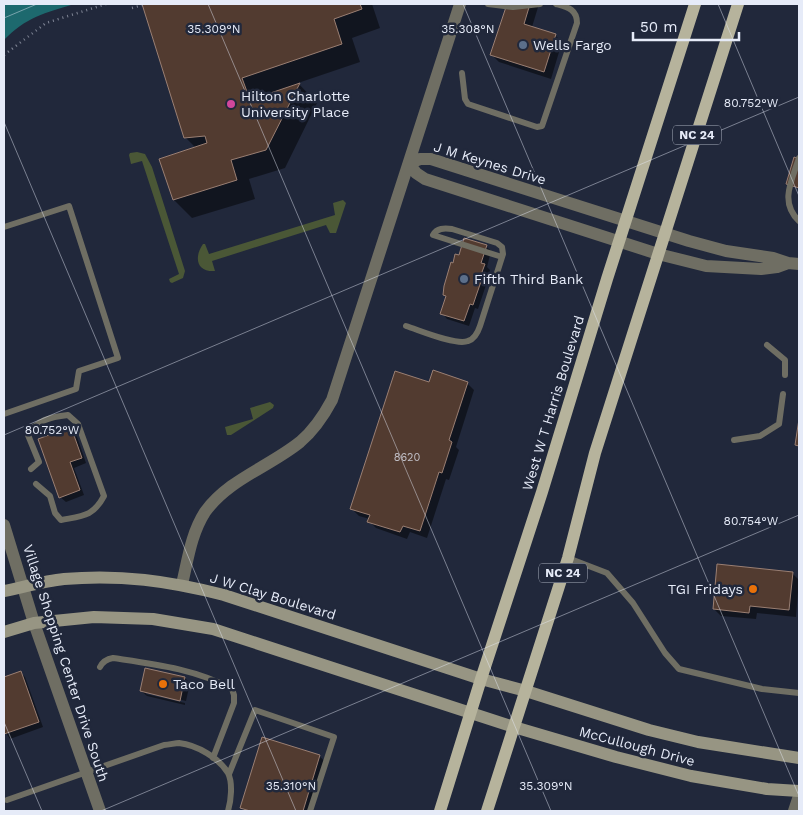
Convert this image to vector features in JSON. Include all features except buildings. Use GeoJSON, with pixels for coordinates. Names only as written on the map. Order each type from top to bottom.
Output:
{"type":"FeatureCollection","features":[{"type":"Feature","properties":{"kind":"main road","name":"West W T Harris Boulevard"},"geometry":{"type":"LineString","coordinates":[[440,811],[695,4]]}},
{"type":"Feature","properties":{"kind":"main road","name":"NC 24"},"geometry":{"type":"LineString","coordinates":[[488,811],[568,558],[595,453],[738,4]]}},
{"type":"Feature","properties":{"kind":"street"},"geometry":{"type":"LineString","coordinates":[[182,584],[193,537],[200,521],[210,506],[225,490],[300,441],[313,428],[328,406],[460,4]]}},
{"type":"Feature","properties":{"kind":"street","name":"J M Keynes Drive"},"geometry":{"type":"LineString","coordinates":[[409,163],[420,159],[431,159],[726,251],[793,263]]}},
{"type":"Feature","properties":{"kind":"street"},"geometry":{"type":"LineString","coordinates":[[409,163],[416,173],[425,178],[658,254],[718,268],[761,269],[793,263]]}},
{"type":"Feature","properties":{"kind":"street","name":"Village Shopping Center Drive South"},"geometry":{"type":"LineString","coordinates":[[4,525],[34,623],[100,811]]}},
{"type":"Feature","properties":{"kind":"street","name":"J W Clay Boulevard"},"geometry":{"type":"LineString","coordinates":[[4,591],[62,579],[108,577],[182,584],[224,595],[481,679],[526,691]]}},
{"type":"Feature","properties":{"kind":"street"},"geometry":{"type":"LineString","coordinates":[[4,632],[34,623],[94,617],[153,619],[213,629],[471,713]]}},
{"type":"Feature","properties":{"kind":"street","name":"McCullough Drive"},"geometry":{"type":"LineString","coordinates":[[526,691],[649,730],[698,742],[799,758]]}},
{"type":"Feature","properties":{"kind":"street","name":"McCullough Drive"},"geometry":{"type":"LineString","coordinates":[[471,713],[616,757],[691,776],[768,789],[799,791]]}},
{"type":"Feature","properties":{"kind":"street"},"geometry":{"type":"LineString","coordinates":[[794,811],[799,796]]}},
{"type":"Feature","properties":{"kind":"lane"},"geometry":{"type":"LineString","coordinates":[[488,4],[513,7],[540,4]]}},
{"type":"Feature","properties":{"kind":"lane"},"geometry":{"type":"LineString","coordinates":[[462,73],[465,99],[468,104],[537,127],[542,126],[577,23],[573,10],[556,4]]}},
{"type":"Feature","properties":{"kind":"lane"},"geometry":{"type":"LineString","coordinates":[[799,158],[788,201],[791,210],[799,221]]}},
{"type":"Feature","properties":{"kind":"lane"},"geometry":{"type":"LineString","coordinates":[[4,227],[69,206],[118,358],[79,370],[76,389],[4,414]]}},
{"type":"Feature","properties":{"kind":"lane"},"geometry":{"type":"LineString","coordinates":[[406,326],[456,342],[471,340],[479,330],[502,257],[503,249],[497,242],[452,228],[438,230],[433,235],[502,257]]}},
{"type":"Feature","properties":{"kind":"lane"},"geometry":{"type":"LineString","coordinates":[[767,345],[785,360],[785,375]]}},
{"type":"Feature","properties":{"kind":"lane"},"geometry":{"type":"LineString","coordinates":[[734,440],[760,436],[779,424],[783,394]]}},
{"type":"Feature","properties":{"kind":"lane"},"geometry":{"type":"LineString","coordinates":[[31,469],[39,462],[28,435],[34,426],[53,416],[68,415],[78,424],[104,496],[98,508],[84,516],[60,520],[55,513],[50,496],[36,484]]}},
{"type":"Feature","properties":{"kind":"lane"},"geometry":{"type":"LineString","coordinates":[[568,558],[608,573],[633,602],[665,653],[679,669],[762,689],[799,693]]}},
{"type":"Feature","properties":{"kind":"lane"},"geometry":{"type":"LineString","coordinates":[[100,667],[107,659],[123,659],[170,667],[232,689],[234,703],[213,758]]}},
{"type":"Feature","properties":{"kind":"lane"},"geometry":{"type":"LineString","coordinates":[[228,811],[230,804],[229,774],[255,710],[334,737],[310,811]]}},
{"type":"Feature","properties":{"kind":"lane"},"geometry":{"type":"LineString","coordinates":[[7,800],[168,745],[179,744],[193,747],[213,758],[229,774]]}},
{"type":"Feature","properties":{"kind":"path"},"geometry":{"type":"LineString","coordinates":[[87,4],[88,9]]}},
{"type":"Feature","properties":{"kind":"path"},"geometry":{"type":"LineString","coordinates":[[4,55],[41,26],[106,4]]}},
{"type":"Feature","properties":{"kind":"path"},"geometry":{"type":"LineString","coordinates":[[132,8],[146,4]]}},
{"type":"Feature","properties":{"kind":"shaded area"},"geometry":{"type":"Polygon","coordinates":[[[4,4],[74,4],[45,13],[28,21],[4,40],[4,4]]]}},
{"type":"Feature","properties":{"kind":"shaded area"},"geometry":{"type":"Polygon","coordinates":[[[130,153],[145,154],[152,167],[185,271],[183,278],[172,283],[169,279],[179,274],[142,161],[131,164],[130,153]]]}},
{"type":"Feature","properties":{"kind":"shaded area"},"geometry":{"type":"Polygon","coordinates":[[[343,200],[346,203],[336,233],[330,233],[326,225],[212,261],[215,271],[204,269],[198,263],[198,254],[203,244],[205,244],[209,254],[335,215],[333,203],[343,200]]]}},
{"type":"Feature","properties":{"kind":"shaded area"},"geometry":{"type":"Polygon","coordinates":[[[270,402],[274,405],[273,408],[231,435],[227,435],[225,427],[253,419],[250,408],[270,402]]]}},
{"type":"Feature","properties":{"kind":"place","name":"Wells Fargo"},"geometry":{"type":"Point","coordinates":[523,45]}},
{"type":"Feature","properties":{"kind":"place","name":"Hilton Charlotte University Place"},"geometry":{"type":"Point","coordinates":[231,104]}},
{"type":"Feature","properties":{"kind":"place","name":"Fifth Third Bank"},"geometry":{"type":"Point","coordinates":[464,279]}},
{"type":"Feature","properties":{"kind":"place","name":"TGI Fridays"},"geometry":{"type":"Point","coordinates":[753,589]}},
{"type":"Feature","properties":{"kind":"place","name":"Taco Bell"},"geometry":{"type":"Point","coordinates":[163,684]}}]}
